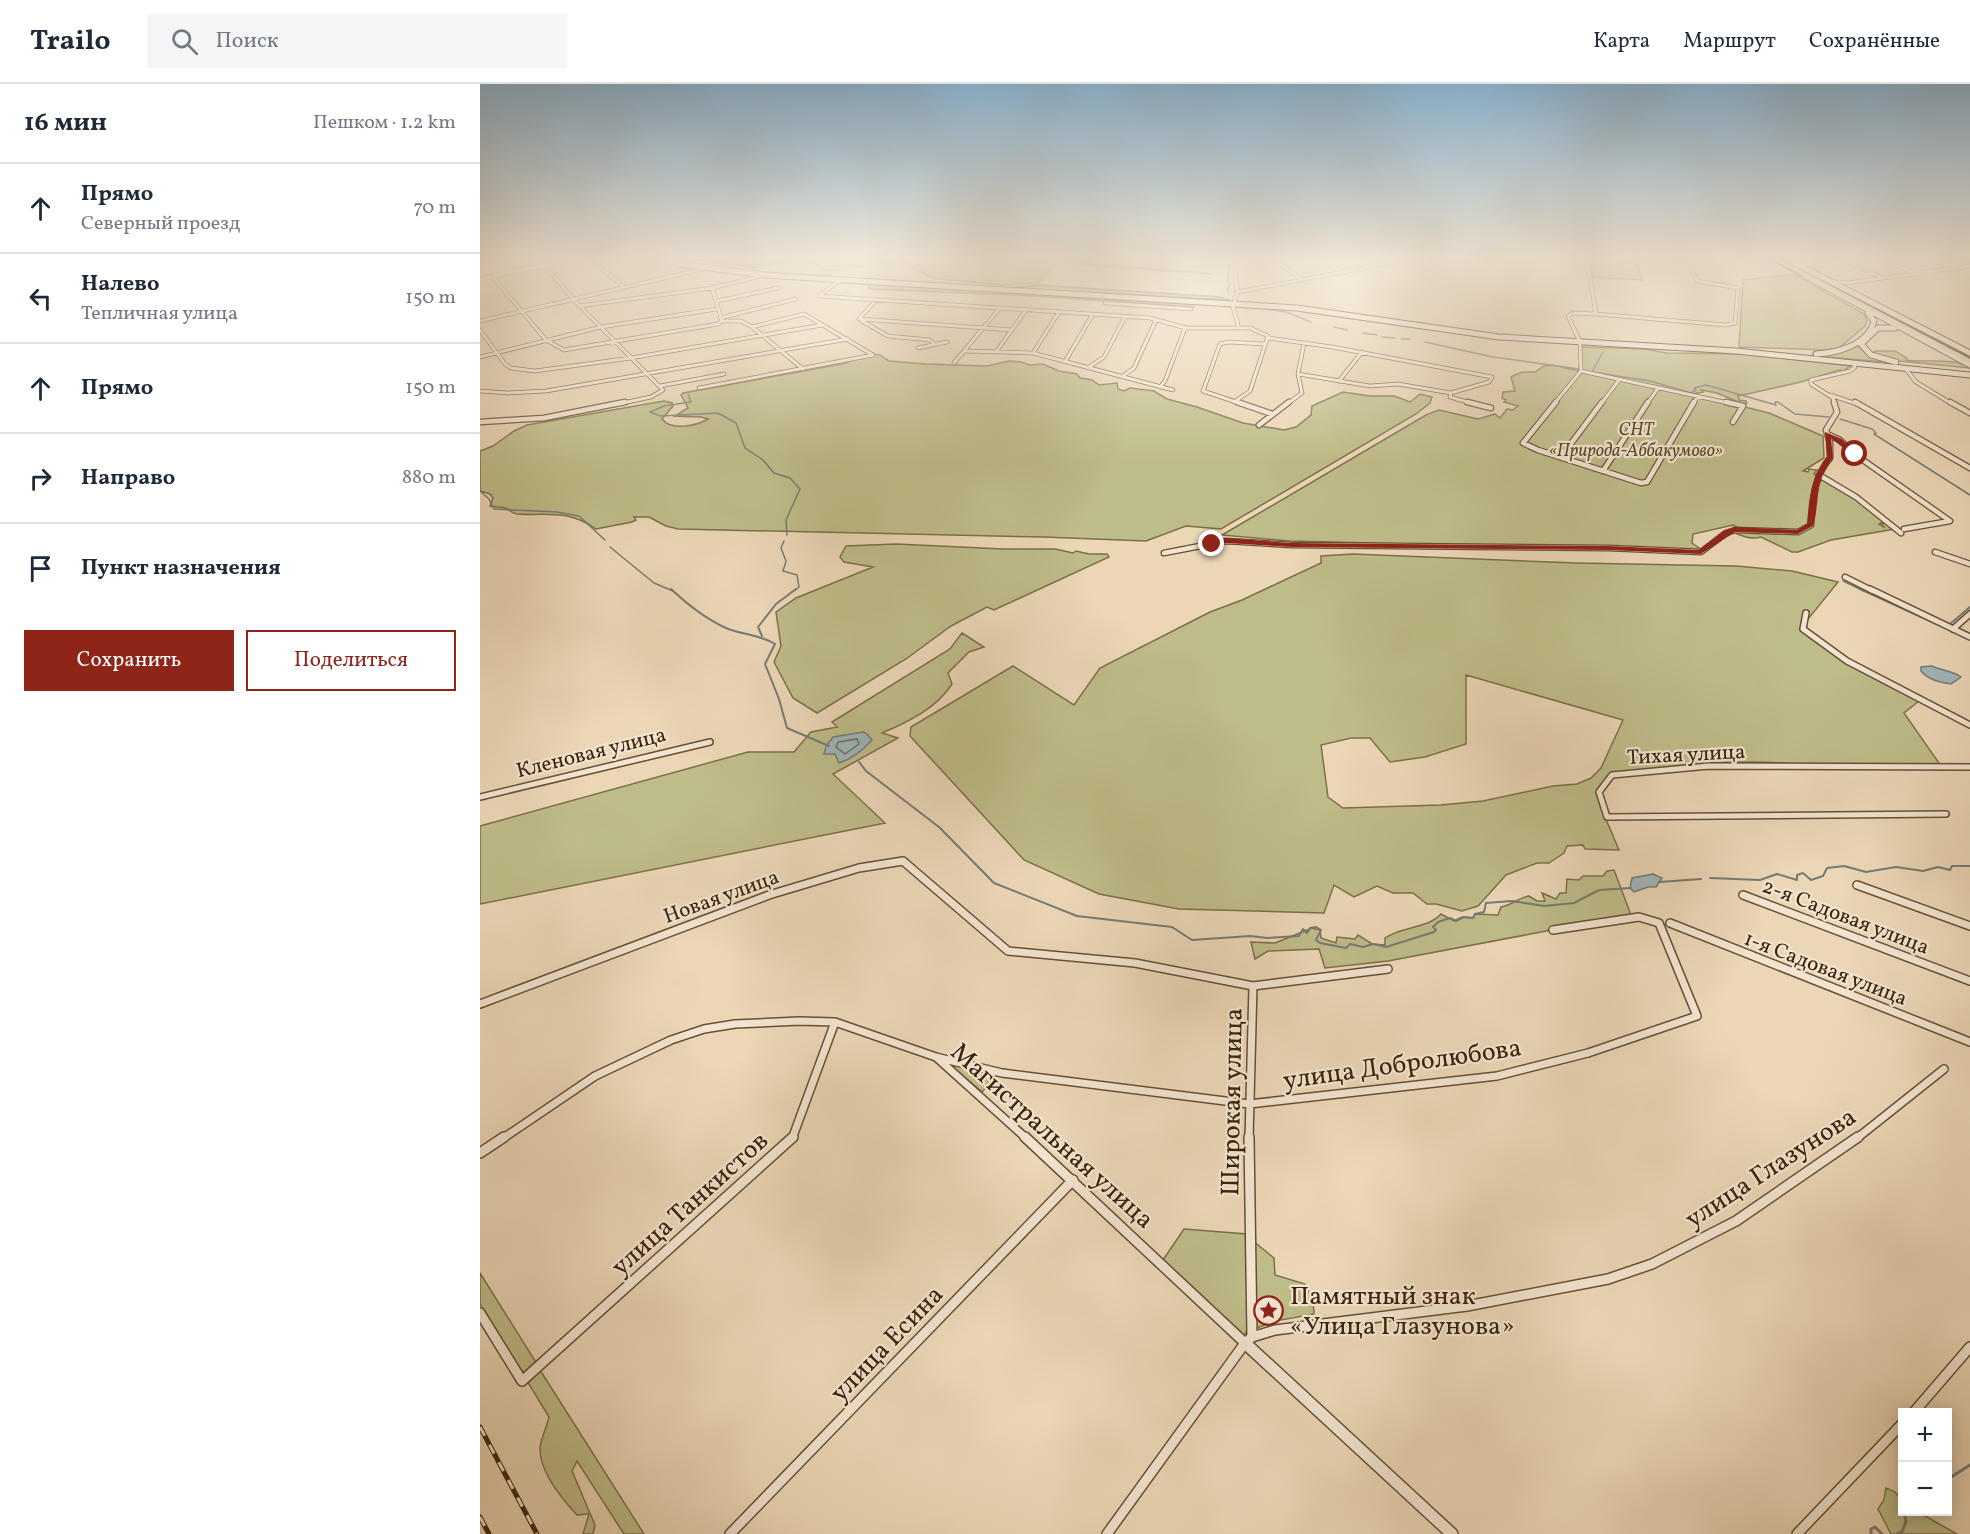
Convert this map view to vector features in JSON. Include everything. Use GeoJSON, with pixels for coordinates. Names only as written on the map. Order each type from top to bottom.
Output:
{"type":"FeatureCollection","features":[{"type":"Feature","properties":{"kind":"highway"},"geometry":{"type":"LineString","coordinates":[[1902,326],[1970,361]]}},
{"type":"Feature","properties":{"kind":"highway"},"geometry":{"type":"LineString","coordinates":[[1904,326],[1970,361]]}},
{"type":"Feature","properties":{"kind":"main road"},"geometry":{"type":"LineString","coordinates":[[1416,326],[1478,335],[1768,353],[1913,366],[1970,361]]}},
{"type":"Feature","properties":{"kind":"main road"},"geometry":{"type":"LineString","coordinates":[[1768,353],[1821,354],[1846,350],[1874,326]]}},
{"type":"Feature","properties":{"kind":"main road"},"geometry":{"type":"LineString","coordinates":[[1896,326],[1970,361]]}},
{"type":"Feature","properties":{"kind":"main road"},"geometry":{"type":"LineString","coordinates":[[1912,326],[1970,361]]}},
{"type":"Feature","properties":{"kind":"main road"},"geometry":{"type":"LineString","coordinates":[[1910,333],[1890,327],[1878,328],[1863,341],[1861,347],[1881,359],[1913,366]]}},
{"type":"Feature","properties":{"kind":"main road"},"geometry":{"type":"LineString","coordinates":[[1736,351],[1970,375]]}},
{"type":"Feature","properties":{"kind":"street"},"geometry":{"type":"LineString","coordinates":[[534,326],[546,340],[564,350],[697,326]]}},
{"type":"Feature","properties":{"kind":"street"},"geometry":{"type":"LineString","coordinates":[[480,357],[610,326]]}},
{"type":"Feature","properties":{"kind":"street"},"geometry":{"type":"LineString","coordinates":[[752,327],[757,326]]}},
{"type":"Feature","properties":{"kind":"street"},"geometry":{"type":"LineString","coordinates":[[480,330],[505,364],[525,371],[584,366],[818,326]]}},
{"type":"Feature","properties":{"kind":"street"},"geometry":{"type":"LineString","coordinates":[[699,388],[873,355],[823,326]]}},
{"type":"Feature","properties":{"kind":"street"},"geometry":{"type":"LineString","coordinates":[[870,326],[888,336],[930,340],[935,345]]}},
{"type":"Feature","properties":{"kind":"street"},"geometry":{"type":"LineString","coordinates":[[951,326],[1012,330]]}},
{"type":"Feature","properties":{"kind":"street"},"geometry":{"type":"LineString","coordinates":[[954,363],[985,326]]}},
{"type":"Feature","properties":{"kind":"street"},"geometry":{"type":"LineString","coordinates":[[996,352],[1015,326]]}},
{"type":"Feature","properties":{"kind":"street"},"geometry":{"type":"LineString","coordinates":[[1033,353],[1050,326]]}},
{"type":"Feature","properties":{"kind":"street"},"geometry":{"type":"LineString","coordinates":[[1066,360],[1086,326]]}},
{"type":"Feature","properties":{"kind":"street"},"geometry":{"type":"LineString","coordinates":[[1089,367],[1104,357],[1122,326]]}},
{"type":"Feature","properties":{"kind":"street"},"geometry":{"type":"LineString","coordinates":[[1123,376],[1134,368],[1153,326]]}},
{"type":"Feature","properties":{"kind":"street"},"geometry":{"type":"LineString","coordinates":[[1177,326],[1185,328],[1226,326]]}},
{"type":"Feature","properties":{"kind":"street"},"geometry":{"type":"LineString","coordinates":[[1240,326],[1260,331],[1268,338],[1362,352],[1492,377],[1489,382],[1451,393],[1398,384],[1370,386],[1298,374]]}},
{"type":"Feature","properties":{"kind":"street"},"geometry":{"type":"LineString","coordinates":[[1573,326],[1580,342],[1581,371],[1526,439],[1524,445],[1641,483],[1647,482],[1698,396]]}},
{"type":"Feature","properties":{"kind":"street"},"geometry":{"type":"LineString","coordinates":[[480,422],[504,423],[544,418],[651,397],[663,391],[601,327]]}},
{"type":"Feature","properties":{"kind":"street"},"geometry":{"type":"LineString","coordinates":[[752,327],[803,369]]}},
{"type":"Feature","properties":{"kind":"street"},"geometry":{"type":"LineString","coordinates":[[1160,387],[1165,381],[1185,328]]}},
{"type":"Feature","properties":{"kind":"street"},"geometry":{"type":"LineString","coordinates":[[1234,402],[1250,391],[1264,344],[1268,338]]}},
{"type":"Feature","properties":{"kind":"street"},"geometry":{"type":"LineString","coordinates":[[480,391],[508,393],[546,391],[848,339]]}},
{"type":"Feature","properties":{"kind":"street"},"geometry":{"type":"LineString","coordinates":[[918,348],[947,342]]}},
{"type":"Feature","properties":{"kind":"street"},"geometry":{"type":"LineString","coordinates":[[1264,344],[1228,342],[1220,344],[1203,391],[1272,414]]}},
{"type":"Feature","properties":{"kind":"street"},"geometry":{"type":"LineString","coordinates":[[1259,425],[1302,393],[1298,374],[1304,343]]}},
{"type":"Feature","properties":{"kind":"street"},"geometry":{"type":"LineString","coordinates":[[964,351],[1033,353],[1173,390]]}},
{"type":"Feature","properties":{"kind":"street"},"geometry":{"type":"LineString","coordinates":[[1339,381],[1362,352]]}},
{"type":"Feature","properties":{"kind":"street"},"geometry":{"type":"LineString","coordinates":[[1854,363],[1850,371],[1811,380],[1811,384],[1829,394],[1852,401],[1970,468]]}},
{"type":"Feature","properties":{"kind":"street"},"geometry":{"type":"LineString","coordinates":[[1905,368],[1918,383],[1970,413]]}},
{"type":"Feature","properties":{"kind":"street"},"geometry":{"type":"LineString","coordinates":[[1581,371],[1743,406],[1733,422]]}},
{"type":"Feature","properties":{"kind":"street"},"geometry":{"type":"LineString","coordinates":[[660,386],[724,374]]}},
{"type":"Feature","properties":{"kind":"street"},"geometry":{"type":"LineString","coordinates":[[1561,457],[1619,380]]}},
{"type":"Feature","properties":{"kind":"street"},"geometry":{"type":"LineString","coordinates":[[1603,471],[1658,388]]}},
{"type":"Feature","properties":{"kind":"street"},"geometry":{"type":"LineString","coordinates":[[1451,393],[1450,397],[1453,399],[1491,408]]}},
{"type":"Feature","properties":{"kind":"street"},"geometry":{"type":"LineString","coordinates":[[1164,553],[1226,541],[1291,545],[1608,548],[1701,552],[1726,532],[1735,530],[1798,532],[1811,525],[1813,494],[1823,465],[1830,458],[1827,432],[1837,412],[1833,398],[1829,394]]}},
{"type":"Feature","properties":{"kind":"street"},"geometry":{"type":"LineString","coordinates":[[1819,475],[1856,497],[1903,531],[1950,522],[1827,432]]}},
{"type":"Feature","properties":{"kind":"street"},"geometry":{"type":"LineString","coordinates":[[1935,552],[1970,564]]}},
{"type":"Feature","properties":{"kind":"street"},"geometry":{"type":"LineString","coordinates":[[1845,577],[1970,637]]}},
{"type":"Feature","properties":{"kind":"street"},"geometry":{"type":"LineString","coordinates":[[1806,613],[1803,629],[1847,661],[1970,725]]}},
{"type":"Feature","properties":{"kind":"street"},"geometry":{"type":"LineString","coordinates":[[1953,629],[1970,614]]}},
{"type":"Feature","properties":{"kind":"street","name":"Кленовая улица"},"geometry":{"type":"LineString","coordinates":[[480,797],[523,784],[710,742]]}},
{"type":"Feature","properties":{"kind":"street","name":"Тихая улица"},"geometry":{"type":"LineString","coordinates":[[1946,814],[1607,817],[1599,792],[1612,775],[1709,766],[1970,767]]}},
{"type":"Feature","properties":{"kind":"street","name":"Новая улица"},"geometry":{"type":"LineString","coordinates":[[480,1004],[769,895],[860,868],[903,861],[963,913]]}},
{"type":"Feature","properties":{"kind":"street"},"geometry":{"type":"LineString","coordinates":[[1857,885],[1970,926]]}},
{"type":"Feature","properties":{"kind":"street","name":"2-я Садовая улица"},"geometry":{"type":"LineString","coordinates":[[1743,895],[1970,981]]}},
{"type":"Feature","properties":{"kind":"street","name":"Широкая улица"},"geometry":{"type":"LineString","coordinates":[[963,913],[1008,951],[1135,963],[1253,986],[1249,1104],[1249,1340]]}},
{"type":"Feature","properties":{"kind":"street","name":"улица Добролюбова"},"geometry":{"type":"LineString","coordinates":[[936,1057],[1002,1073],[1249,1104],[1497,1076],[1588,1053],[1697,1016],[1659,923],[1639,917],[1553,930]]}},
{"type":"Feature","properties":{"kind":"street","name":"1-я Садовая улица"},"geometry":{"type":"LineString","coordinates":[[1670,923],[1970,1041]]}},
{"type":"Feature","properties":{"kind":"street"},"geometry":{"type":"LineString","coordinates":[[1253,986],[1388,969]]}},
{"type":"Feature","properties":{"kind":"street","name":"Магистральная улица"},"geometry":{"type":"LineString","coordinates":[[480,1153],[595,1076],[670,1040],[704,1029],[735,1024],[834,1022],[936,1057],[1249,1340],[1452,1534]]}},
{"type":"Feature","properties":{"kind":"street","name":"улица Танкистов"},"geometry":{"type":"LineString","coordinates":[[480,1313],[522,1381],[792,1139],[834,1022]]}},
{"type":"Feature","properties":{"kind":"street","name":"улица Глазунова"},"geometry":{"type":"LineString","coordinates":[[1249,1340],[1275,1330],[1467,1306],[1608,1279],[1652,1263],[1736,1221],[1867,1131],[1944,1069]]}},
{"type":"Feature","properties":{"kind":"street","name":"улица Есина"},"geometry":{"type":"LineString","coordinates":[[730,1534],[1073,1180]]}},
{"type":"Feature","properties":{"kind":"street"},"geometry":{"type":"LineString","coordinates":[[1107,1534],[1249,1340]]}},
{"type":"Feature","properties":{"kind":"street"},"geometry":{"type":"LineString","coordinates":[[1918,1408],[1970,1347]]}},
{"type":"Feature","properties":{"kind":"street"},"geometry":{"type":"LineString","coordinates":[[1797,1534],[1898,1428]]}},
{"type":"Feature","properties":{"kind":"green space"},"geometry":{"type":"Polygon","coordinates":[[[1740,326],[1865,326],[1839,348],[1826,350],[1739,347],[1740,326]]]}},
{"type":"Feature","properties":{"kind":"green space"},"geometry":{"type":"Polygon","coordinates":[[[1858,345],[1866,354],[1887,362],[1815,356],[1840,353],[1858,345]]]}},
{"type":"Feature","properties":{"kind":"green space","name":"СНТ «Природа-Аббакумово»"},"geometry":{"type":"Polygon","coordinates":[[[1581,347],[1644,349],[1667,353],[1747,354],[1851,366],[1843,371],[1839,370],[1801,382],[1738,396],[1739,400],[1746,401],[1747,403],[1743,404],[1717,393],[1701,390],[1703,392],[1693,394],[1769,413],[1823,436],[1824,458],[1803,471],[1817,470],[1814,474],[1855,498],[1884,521],[1879,524],[1885,528],[1881,524],[1887,523],[1895,529],[1831,540],[1798,552],[1792,552],[1761,537],[1750,538],[1739,535],[1733,532],[1737,527],[1733,525],[1693,534],[1692,543],[1699,548],[1695,551],[1290,541],[1222,535],[1426,415],[1439,410],[1478,419],[1495,414],[1500,418],[1507,409],[1513,410],[1518,406],[1504,402],[1506,400],[1502,398],[1503,392],[1515,391],[1511,377],[1553,365],[1579,371],[1581,347]]]}},
{"type":"Feature","properties":{"kind":"green space"},"geometry":{"type":"Polygon","coordinates":[[[1895,351],[1907,358],[1906,360],[1949,361],[1970,368],[1899,361],[1871,353],[1895,351]]]}},
{"type":"Feature","properties":{"kind":"green space"},"geometry":{"type":"Polygon","coordinates":[[[872,354],[880,355],[889,361],[926,364],[987,366],[1009,361],[1030,365],[1043,364],[1059,371],[1077,374],[1080,378],[1092,380],[1099,385],[1117,383],[1118,389],[1124,391],[1130,388],[1154,391],[1167,399],[1243,423],[1284,430],[1296,427],[1311,415],[1312,406],[1343,392],[1370,396],[1394,396],[1410,402],[1420,394],[1432,397],[1430,403],[1416,414],[1221,529],[1186,526],[1146,541],[678,529],[666,526],[649,517],[634,517],[636,520],[632,522],[596,529],[576,518],[567,516],[517,514],[503,507],[490,506],[493,498],[490,494],[480,491],[480,451],[493,446],[527,425],[664,401],[672,403],[673,406],[662,419],[666,423],[677,426],[697,424],[708,419],[675,416],[688,408],[681,395],[683,393],[842,364],[872,354]]]}},
{"type":"Feature","properties":{"kind":"green space"},"geometry":{"type":"Polygon","coordinates":[[[896,544],[1055,549],[1073,553],[1076,551],[1107,554],[1109,557],[994,610],[987,607],[951,626],[906,659],[817,713],[793,698],[774,662],[781,646],[776,612],[796,598],[873,567],[844,562],[840,557],[846,546],[896,544]]]}},
{"type":"Feature","properties":{"kind":"green space"},"geometry":{"type":"Polygon","coordinates":[[[1353,554],[1576,563],[1736,566],[1792,571],[1838,582],[1800,629],[1842,661],[1919,701],[1904,713],[1941,766],[1809,766],[1735,762],[1610,773],[1597,790],[1619,850],[1585,849],[1583,845],[1567,846],[1564,853],[1549,863],[1537,863],[1506,875],[1478,906],[1462,911],[1427,904],[1413,893],[1393,893],[1377,886],[1354,897],[1334,885],[1324,913],[1179,909],[1099,894],[1024,860],[910,736],[911,727],[1013,666],[1074,705],[1100,668],[1210,612],[1242,600],[1321,563],[1321,556],[1353,554]],[[1466,675],[1466,744],[1425,757],[1390,762],[1370,738],[1351,738],[1321,745],[1328,797],[1343,808],[1441,805],[1483,801],[1553,786],[1577,784],[1591,778],[1601,768],[1623,720],[1466,675]]]}},
{"type":"Feature","properties":{"kind":"green space"},"geometry":{"type":"Polygon","coordinates":[[[962,633],[984,647],[969,652],[948,673],[952,684],[946,693],[921,713],[882,733],[898,738],[833,774],[885,823],[480,904],[480,826],[748,752],[794,752],[811,732],[837,727],[832,722],[950,649],[962,633]]]}},
{"type":"Feature","properties":{"kind":"green space"},"geometry":{"type":"Polygon","coordinates":[[[1614,870],[1631,915],[1388,961],[1325,968],[1319,949],[1268,951],[1255,959],[1251,942],[1275,943],[1312,928],[1320,930],[1321,938],[1336,943],[1337,937],[1355,939],[1358,935],[1372,944],[1385,945],[1385,938],[1392,934],[1422,925],[1441,914],[1454,921],[1462,917],[1473,918],[1475,914],[1498,915],[1501,907],[1525,897],[1545,901],[1542,893],[1556,899],[1560,893],[1566,893],[1567,879],[1579,880],[1583,876],[1603,876],[1607,871],[1614,870]]]}},
{"type":"Feature","properties":{"kind":"green space"},"geometry":{"type":"Polygon","coordinates":[[[948,1063],[998,1074],[982,1092],[948,1063]]]}},
{"type":"Feature","properties":{"kind":"green space"},"geometry":{"type":"Polygon","coordinates":[[[1184,1229],[1247,1234],[1248,1328],[1244,1336],[1163,1260],[1184,1229]]]}},
{"type":"Feature","properties":{"kind":"green space"},"geometry":{"type":"Polygon","coordinates":[[[1252,1240],[1274,1258],[1275,1275],[1305,1284],[1313,1301],[1314,1314],[1276,1321],[1272,1302],[1262,1304],[1265,1325],[1254,1329],[1252,1240]]]}},
{"type":"Feature","properties":{"kind":"green space"},"geometry":{"type":"Polygon","coordinates":[[[480,1273],[537,1364],[524,1375],[480,1304],[480,1273]]]}},
{"type":"Feature","properties":{"kind":"green space"},"geometry":{"type":"Polygon","coordinates":[[[540,1370],[644,1534],[624,1534],[577,1461],[572,1471],[595,1525],[593,1534],[583,1534],[589,1514],[577,1515],[571,1509],[553,1485],[541,1458],[540,1445],[549,1417],[527,1381],[540,1370]]]}},
{"type":"Feature","properties":{"kind":"green space"},"geometry":{"type":"Polygon","coordinates":[[[1886,1488],[1898,1495],[1898,1516],[1925,1516],[1957,1534],[1891,1534],[1878,1509],[1884,1500],[1886,1488]]]}},
{"type":"Feature","properties":{"kind":"water"},"geometry":{"type":"Polygon","coordinates":[[[1932,666],[1961,677],[1951,684],[1934,680],[1921,671],[1921,667],[1932,666]]]}},
{"type":"Feature","properties":{"kind":"water"},"geometry":{"type":"Polygon","coordinates":[[[863,732],[872,740],[848,759],[839,763],[835,754],[824,754],[826,746],[833,737],[863,732]]]}},
{"type":"Feature","properties":{"kind":"water"},"geometry":{"type":"Polygon","coordinates":[[[1653,874],[1662,878],[1656,887],[1634,892],[1630,888],[1632,878],[1653,874]]]}},
{"type":"Feature","properties":{"kind":"waterway"},"geometry":{"type":"LineString","coordinates":[[1334,327],[1347,330]]}},
{"type":"Feature","properties":{"kind":"waterway"},"geometry":{"type":"LineString","coordinates":[[1363,333],[1377,335]]}},
{"type":"Feature","properties":{"kind":"waterway"},"geometry":{"type":"LineString","coordinates":[[1382,337],[1395,338]]}},
{"type":"Feature","properties":{"kind":"waterway"},"geometry":{"type":"LineString","coordinates":[[1401,339],[1410,339]]}},
{"type":"Feature","properties":{"kind":"waterway"},"geometry":{"type":"LineString","coordinates":[[1425,342],[1493,357],[1579,369]]}},
{"type":"Feature","properties":{"kind":"waterway"},"geometry":{"type":"LineString","coordinates":[[1592,372],[1603,352]]}},
{"type":"Feature","properties":{"kind":"waterway"},"geometry":{"type":"LineString","coordinates":[[1593,372],[1650,381],[1691,393],[1696,390],[1694,388],[1706,385],[1776,405],[1775,402],[1778,402],[1795,414],[1829,417]]}},
{"type":"Feature","properties":{"kind":"waterway"},"geometry":{"type":"LineString","coordinates":[[688,394],[691,402],[664,406],[650,412],[660,416],[718,413],[736,423],[745,448],[763,460],[774,473],[790,478],[800,489],[786,520],[787,535]]}},
{"type":"Feature","properties":{"kind":"waterway"},"geometry":{"type":"LineString","coordinates":[[1840,419],[1872,429],[1876,433],[1874,434],[1970,495]]}},
{"type":"Feature","properties":{"kind":"waterway"},"geometry":{"type":"LineString","coordinates":[[480,491],[489,499],[494,509],[557,512],[579,516],[605,540]]}},
{"type":"Feature","properties":{"kind":"waterway"},"geometry":{"type":"LineString","coordinates":[[784,541],[781,548],[786,561],[783,571],[797,575],[799,587],[794,591]]}},
{"type":"Feature","properties":{"kind":"waterway"},"geometry":{"type":"LineString","coordinates":[[610,547],[654,583],[673,591]]}},
{"type":"Feature","properties":{"kind":"waterway"},"geometry":{"type":"LineString","coordinates":[[1843,581],[1864,591]]}},
{"type":"Feature","properties":{"kind":"waterway"},"geometry":{"type":"LineString","coordinates":[[671,589],[697,611],[719,624],[775,644],[765,664],[779,699],[787,728],[829,746]]}},
{"type":"Feature","properties":{"kind":"waterway"},"geometry":{"type":"LineString","coordinates":[[762,636],[758,627],[776,604],[796,589]]}},
{"type":"Feature","properties":{"kind":"waterway"},"geometry":{"type":"LineString","coordinates":[[1860,589],[1943,627]]}},
{"type":"Feature","properties":{"kind":"waterway"},"geometry":{"type":"LineString","coordinates":[[1950,624],[1970,607]]}},
{"type":"Feature","properties":{"kind":"waterway"},"geometry":{"type":"LineString","coordinates":[[1966,632],[1970,634]]}},
{"type":"Feature","properties":{"kind":"waterway"},"geometry":{"type":"LineString","coordinates":[[859,762],[866,771],[939,827],[994,883],[1077,916],[1172,927],[1192,940],[1250,936],[1267,938],[1299,936],[1303,929],[1307,933],[1310,928],[1316,927],[1321,930],[1316,940],[1320,943],[1346,948],[1350,944],[1363,947],[1373,944],[1386,947],[1434,932],[1436,930],[1433,927],[1438,922],[1450,918],[1456,921],[1464,917],[1473,918],[1475,914],[1484,912],[1486,903],[1512,901],[1544,906],[1574,903],[1599,890],[1631,888]]}},
{"type":"Feature","properties":{"kind":"waterway"},"geometry":{"type":"LineString","coordinates":[[1710,878],[1760,880],[1777,874],[1797,880],[1797,875],[1803,873],[1811,880],[1823,876],[1827,868],[1844,866],[1866,872],[1896,867],[1923,871],[1938,867],[1950,870],[1952,866],[1970,866]]}},
{"type":"Feature","properties":{"kind":"waterway"},"geometry":{"type":"LineString","coordinates":[[1659,882],[1701,879]]}},
{"type":"Feature","properties":{"kind":"waterway"},"geometry":{"type":"LineString","coordinates":[[1952,1476],[1970,1465]]}},
{"type":"Feature","properties":{"kind":"waterway"},"geometry":{"type":"LineString","coordinates":[[1897,1534],[1902,1532],[1906,1521],[1905,1516]]}},
{"type":"Feature","properties":{"kind":"waterway"},"geometry":{"type":"LineString","coordinates":[[1871,1534],[1871,1529],[1875,1527],[1882,1534]]}},
{"type":"Feature","properties":{"kind":"railway"},"geometry":{"type":"LineString","coordinates":[[480,1427],[537,1534]]}},
{"type":"Feature","properties":{"kind":"railway"},"geometry":{"type":"LineString","coordinates":[[480,1517],[489,1534]]}},
{"type":"Feature","properties":{"kind":"place","name":"Памятный знак «Улица Глазунова»"},"geometry":{"type":"Point","coordinates":[1269,1310]}},
{"type":"Feature","properties":{"kind":"route"},"geometry":{"type":"LineString","coordinates":[[1212,544],[1245,541],[1291,545],[1608,548],[1701,552],[1726,532],[1761,529],[1798,532],[1811,525],[1813,494],[1819,471],[1830,458],[1831,451],[1827,434],[1840,440],[1855,454]]}}]}
